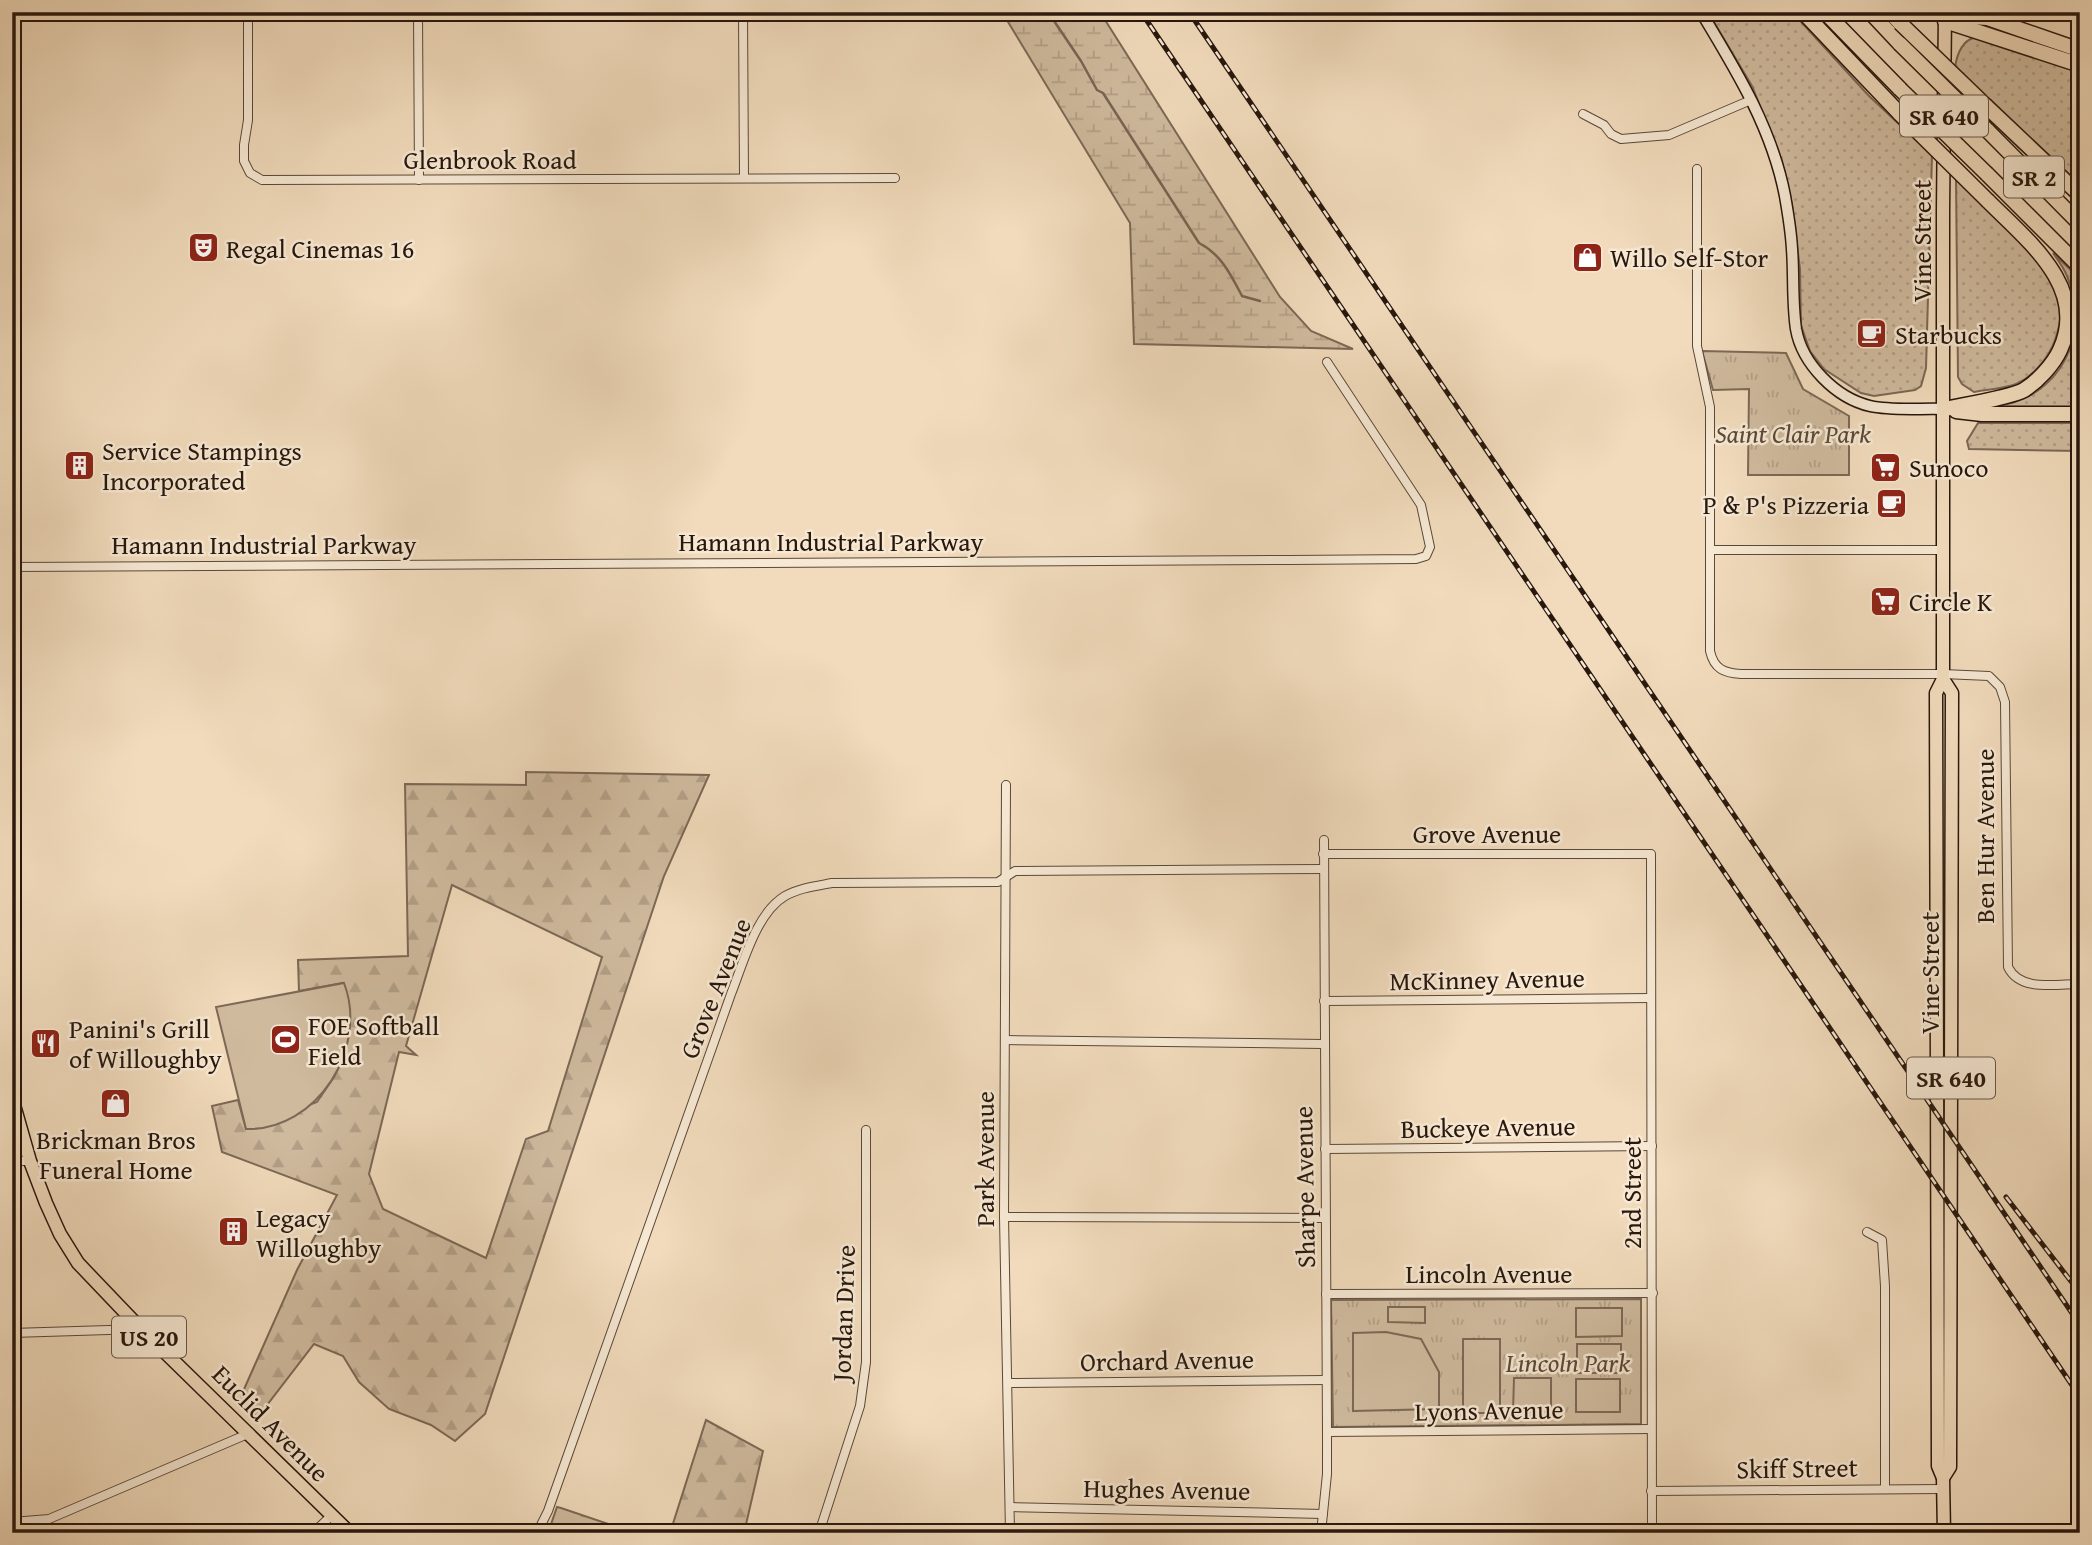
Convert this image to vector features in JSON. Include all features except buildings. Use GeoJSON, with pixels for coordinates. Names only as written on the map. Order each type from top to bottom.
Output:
{"type":"FeatureCollection","features":[{"type":"Feature","properties":{"kind":"highway"},"geometry":{"type":"LineString","coordinates":[[1803,12],[1900,114],[2039,252],[2058,279],[2068,308],[2067,335],[2053,364],[2023,390],[1945,409]]}},
{"type":"Feature","properties":{"kind":"highway","name":"SR 2"},"geometry":{"type":"LineString","coordinates":[[1825,12],[2080,267]]}},
{"type":"Feature","properties":{"kind":"highway","name":"SR 2"},"geometry":{"type":"LineString","coordinates":[[1870,12],[2080,224]]}},
{"type":"Feature","properties":{"kind":"highway"},"geometry":{"type":"LineString","coordinates":[[1945,17],[1987,18],[2080,50]]}},
{"type":"Feature","properties":{"kind":"highway"},"geometry":{"type":"LineString","coordinates":[[1945,17],[2080,65]]}},
{"type":"Feature","properties":{"kind":"highway"},"geometry":{"type":"LineString","coordinates":[[1895,18],[2080,195]]}},
{"type":"Feature","properties":{"kind":"highway"},"geometry":{"type":"LineString","coordinates":[[1945,409],[1982,414],[2080,414]]}},
{"type":"Feature","properties":{"kind":"main road","name":"Vine Street"},"geometry":{"type":"LineString","coordinates":[[1944,1533],[1943,1483],[1938,1466],[1936,693],[1943,676],[1945,17]]}},
{"type":"Feature","properties":{"kind":"main road","name":"Euclid Avenue"},"geometry":{"type":"LineString","coordinates":[[12,1098],[30,1161],[60,1234],[78,1263],[348,1532]]}},
{"type":"Feature","properties":{"kind":"street","name":"Glenbrook Road"},"geometry":{"type":"LineString","coordinates":[[248,12],[248,120],[244,161],[250,173],[267,181],[895,177]]}},
{"type":"Feature","properties":{"kind":"street"},"geometry":{"type":"LineString","coordinates":[[418,12],[419,180]]}},
{"type":"Feature","properties":{"kind":"street"},"geometry":{"type":"LineString","coordinates":[[743,12],[744,178]]}},
{"type":"Feature","properties":{"kind":"street"},"geometry":{"type":"LineString","coordinates":[[1701,12],[1743,82],[1769,139],[1784,194],[1792,247],[1796,331],[1813,365],[1835,389],[1852,400],[1872,406],[1945,409]]}},
{"type":"Feature","properties":{"kind":"street"},"geometry":{"type":"LineString","coordinates":[[1583,114],[1604,125],[1611,134],[1621,139],[1669,135],[1751,100]]}},
{"type":"Feature","properties":{"kind":"street"},"geometry":{"type":"LineString","coordinates":[[1698,170],[1697,346],[1710,407],[1710,651],[1713,661],[1717,668],[1728,673],[1741,674],[1943,676]]}},
{"type":"Feature","properties":{"kind":"street","name":"Hamann Industrial Parkway"},"geometry":{"type":"LineString","coordinates":[[12,567],[1290,560],[1416,559],[1426,556],[1430,547],[1421,505],[1327,362]]}},
{"type":"Feature","properties":{"kind":"street"},"geometry":{"type":"LineString","coordinates":[[1710,550],[1943,550]]}},
{"type":"Feature","properties":{"kind":"street","name":"Ben Hur Avenue"},"geometry":{"type":"LineString","coordinates":[[1943,676],[1989,676],[2000,687],[2005,702],[2006,956],[2012,976],[2027,984],[2080,984]]}},
{"type":"Feature","properties":{"kind":"street","name":"Park Avenue"},"geometry":{"type":"LineString","coordinates":[[1006,785],[1004,1217],[1010,1533]]}},
{"type":"Feature","properties":{"kind":"street","name":"Sharpe Avenue"},"geometry":{"type":"LineString","coordinates":[[1321,1533],[1327,1474],[1324,840]]}},
{"type":"Feature","properties":{"kind":"street","name":"Grove Avenue"},"geometry":{"type":"LineString","coordinates":[[1323,854],[1651,853]]}},
{"type":"Feature","properties":{"kind":"street","name":"2nd Street"},"geometry":{"type":"LineString","coordinates":[[1651,853],[1652,1533]]}},
{"type":"Feature","properties":{"kind":"street","name":"Grove Avenue"},"geometry":{"type":"LineString","coordinates":[[537,1533],[548,1511],[731,994],[760,922],[783,897],[809,887],[832,883],[998,882],[1015,871],[1323,869]]}},
{"type":"Feature","properties":{"kind":"street","name":"McKinney Avenue"},"geometry":{"type":"LineString","coordinates":[[1324,1001],[1651,998]]}},
{"type":"Feature","properties":{"kind":"street"},"geometry":{"type":"LineString","coordinates":[[1005,1040],[1323,1044]]}},
{"type":"Feature","properties":{"kind":"street","name":"Jordan Drive"},"geometry":{"type":"LineString","coordinates":[[819,1533],[860,1406],[866,1362],[866,1130]]}},
{"type":"Feature","properties":{"kind":"street","name":"Buckeye Avenue"},"geometry":{"type":"LineString","coordinates":[[1325,1149],[1651,1146]]}},
{"type":"Feature","properties":{"kind":"street"},"geometry":{"type":"LineString","coordinates":[[12,1161],[30,1161]]}},
{"type":"Feature","properties":{"kind":"street"},"geometry":{"type":"LineString","coordinates":[[1004,1217],[1325,1218]]}},
{"type":"Feature","properties":{"kind":"street"},"geometry":{"type":"LineString","coordinates":[[1867,1232],[1882,1240],[1885,1286],[1885,1488]]}},
{"type":"Feature","properties":{"kind":"street","name":"Lincoln Avenue"},"geometry":{"type":"LineString","coordinates":[[1326,1294],[1653,1293]]}},
{"type":"Feature","properties":{"kind":"street"},"geometry":{"type":"LineString","coordinates":[[12,1333],[141,1328]]}},
{"type":"Feature","properties":{"kind":"street","name":"Orchard Avenue"},"geometry":{"type":"LineString","coordinates":[[1009,1383],[1326,1380]]}},
{"type":"Feature","properties":{"kind":"street","name":"Lyons Avenue"},"geometry":{"type":"LineString","coordinates":[[1327,1432],[1651,1429]]}},
{"type":"Feature","properties":{"kind":"street"},"geometry":{"type":"LineString","coordinates":[[12,1522],[49,1519],[250,1433]]}},
{"type":"Feature","properties":{"kind":"street","name":"Skiff Street"},"geometry":{"type":"LineString","coordinates":[[1651,1491],[1885,1488],[1943,1483]]}},
{"type":"Feature","properties":{"kind":"street","name":"Hughes Avenue"},"geometry":{"type":"LineString","coordinates":[[1010,1507],[1323,1514]]}},
{"type":"Feature","properties":{"kind":"street"},"geometry":{"type":"LineString","coordinates":[[313,1533],[332,1515]]}},
{"type":"Feature","properties":{"kind":"green space"},"geometry":{"type":"Polygon","coordinates":[[[1002,12],[1100,12],[1280,297],[1311,331],[1353,349],[1134,344],[1130,223],[1002,12]]]}},
{"type":"Feature","properties":{"kind":"green space"},"geometry":{"type":"Polygon","coordinates":[[[1708,12],[1792,12],[1869,96],[1932,155],[1926,368],[1921,386],[1915,390],[1874,396],[1861,393],[1824,369],[1810,351],[1801,325],[1800,269],[1792,205],[1782,161],[1752,86],[1708,12]]]}},
{"type":"Feature","properties":{"kind":"green space"},"geometry":{"type":"Polygon","coordinates":[[[1973,38],[1986,38],[2080,72],[2080,186],[1955,67],[1958,54],[1973,38]]]}},
{"type":"Feature","properties":{"kind":"green space"},"geometry":{"type":"Polygon","coordinates":[[[1956,179],[2034,256],[2056,291],[2061,308],[2058,329],[2049,353],[2028,377],[2011,386],[1974,392],[1962,384],[1958,377],[1956,179]]]}},
{"type":"Feature","properties":{"kind":"green space"},"geometry":{"type":"Polygon","coordinates":[[[2053,253],[2080,279],[2080,410],[1996,410],[1996,406],[2018,401],[2038,391],[2053,377],[2065,360],[2072,341],[2074,298],[2066,273],[2053,253]]]}},
{"type":"Feature","properties":{"kind":"green space","name":"Saint Clair Park"},"geometry":{"type":"Polygon","coordinates":[[[1702,351],[1786,353],[1803,389],[1849,416],[1849,475],[1748,475],[1749,389],[1713,390],[1702,351]]]}},
{"type":"Feature","properties":{"kind":"green space"},"geometry":{"type":"Polygon","coordinates":[[[1978,423],[2080,423],[2080,451],[1969,449],[1967,441],[1978,423]]]}},
{"type":"Feature","properties":{"kind":"green space"},"geometry":{"type":"Polygon","coordinates":[[[526,772],[709,775],[664,876],[485,1414],[455,1441],[431,1425],[389,1409],[359,1382],[343,1356],[314,1344],[257,1418],[241,1396],[297,1270],[337,1195],[222,1152],[212,1106],[238,1100],[246,1129],[317,1102],[334,1077],[344,1057],[349,1023],[343,983],[299,991],[298,960],[408,956],[405,784],[526,785],[526,772]],[[452,885],[406,1046],[416,1055],[399,1052],[369,1174],[383,1209],[486,1258],[526,1139],[548,1131],[602,957],[452,885]]]}},
{"type":"Feature","properties":{"kind":"green space","name":"FOE Softball Field"},"geometry":{"type":"Polygon","coordinates":[[[344,983],[350,1008],[349,1034],[343,1058],[331,1081],[315,1101],[295,1116],[272,1126],[246,1129],[216,1007],[344,983]]]}},
{"type":"Feature","properties":{"kind":"green space","name":"Lincoln Park"},"geometry":{"type":"Polygon","coordinates":[[[1641,1299],[1641,1424],[1333,1427],[1331,1300],[1641,1299]]]}},
{"type":"Feature","properties":{"kind":"green space"},"geometry":{"type":"Polygon","coordinates":[[[1388,1307],[1425,1307],[1425,1323],[1388,1322],[1388,1307]]]}},
{"type":"Feature","properties":{"kind":"green space"},"geometry":{"type":"Polygon","coordinates":[[[1576,1308],[1622,1308],[1622,1336],[1576,1337],[1576,1308]]]}},
{"type":"Feature","properties":{"kind":"green space"},"geometry":{"type":"Polygon","coordinates":[[[1386,1332],[1421,1339],[1439,1372],[1439,1409],[1353,1411],[1353,1333],[1386,1332]]]}},
{"type":"Feature","properties":{"kind":"green space"},"geometry":{"type":"Polygon","coordinates":[[[1463,1339],[1500,1339],[1500,1413],[1463,1413],[1463,1339]]]}},
{"type":"Feature","properties":{"kind":"green space"},"geometry":{"type":"Polygon","coordinates":[[[1577,1344],[1621,1344],[1621,1373],[1577,1373],[1577,1344]]]}},
{"type":"Feature","properties":{"kind":"green space"},"geometry":{"type":"Polygon","coordinates":[[[1514,1378],[1551,1378],[1551,1412],[1513,1412],[1514,1378]]]}},
{"type":"Feature","properties":{"kind":"green space"},"geometry":{"type":"Polygon","coordinates":[[[1576,1379],[1620,1379],[1620,1412],[1576,1412],[1576,1379]]]}},
{"type":"Feature","properties":{"kind":"green space"},"geometry":{"type":"Polygon","coordinates":[[[706,1420],[763,1451],[744,1533],[670,1533],[706,1420]]]}},
{"type":"Feature","properties":{"kind":"green space"},"geometry":{"type":"Polygon","coordinates":[[[557,1507],[561,1508],[635,1533],[548,1533],[557,1507]]]}},
{"type":"Feature","properties":{"kind":"waterway"},"geometry":{"type":"LineString","coordinates":[[1048,12],[1199,243],[1219,259],[1242,296],[1260,301]]}},
{"type":"Feature","properties":{"kind":"railway"},"geometry":{"type":"LineString","coordinates":[[1141,12],[2080,1397]]}},
{"type":"Feature","properties":{"kind":"railway"},"geometry":{"type":"LineString","coordinates":[[1189,12],[2080,1325]]}},
{"type":"Feature","properties":{"kind":"railway"},"geometry":{"type":"LineString","coordinates":[[2006,1197],[2080,1293]]}},
{"type":"Feature","properties":{"kind":"place","name":"Regal Cinemas 16"},"geometry":{"type":"Point","coordinates":[203,248]}},
{"type":"Feature","properties":{"kind":"place","name":"Willo Self-Stor"},"geometry":{"type":"Point","coordinates":[1587,257]}},
{"type":"Feature","properties":{"kind":"place","name":"Starbucks"},"geometry":{"type":"Point","coordinates":[1872,334]}},
{"type":"Feature","properties":{"kind":"place","name":"Service Stampings Incorporated"},"geometry":{"type":"Point","coordinates":[79,465]}},
{"type":"Feature","properties":{"kind":"place","name":"Sunoco"},"geometry":{"type":"Point","coordinates":[1886,467]}},
{"type":"Feature","properties":{"kind":"place","name":"P & P's Pizzeria"},"geometry":{"type":"Point","coordinates":[1892,504]}},
{"type":"Feature","properties":{"kind":"place","name":"Circle K"},"geometry":{"type":"Point","coordinates":[1886,601]}},
{"type":"Feature","properties":{"kind":"place","name":"FOE Softball Field"},"geometry":{"type":"Point","coordinates":[285,1040]}},
{"type":"Feature","properties":{"kind":"place","name":"Panini's Grill of Willoughby"},"geometry":{"type":"Point","coordinates":[46,1043]}},
{"type":"Feature","properties":{"kind":"place","name":"Brickman Bros Funeral Home"},"geometry":{"type":"Point","coordinates":[116,1103]}},
{"type":"Feature","properties":{"kind":"place","name":"Legacy Willoughby"},"geometry":{"type":"Point","coordinates":[233,1232]}}]}
